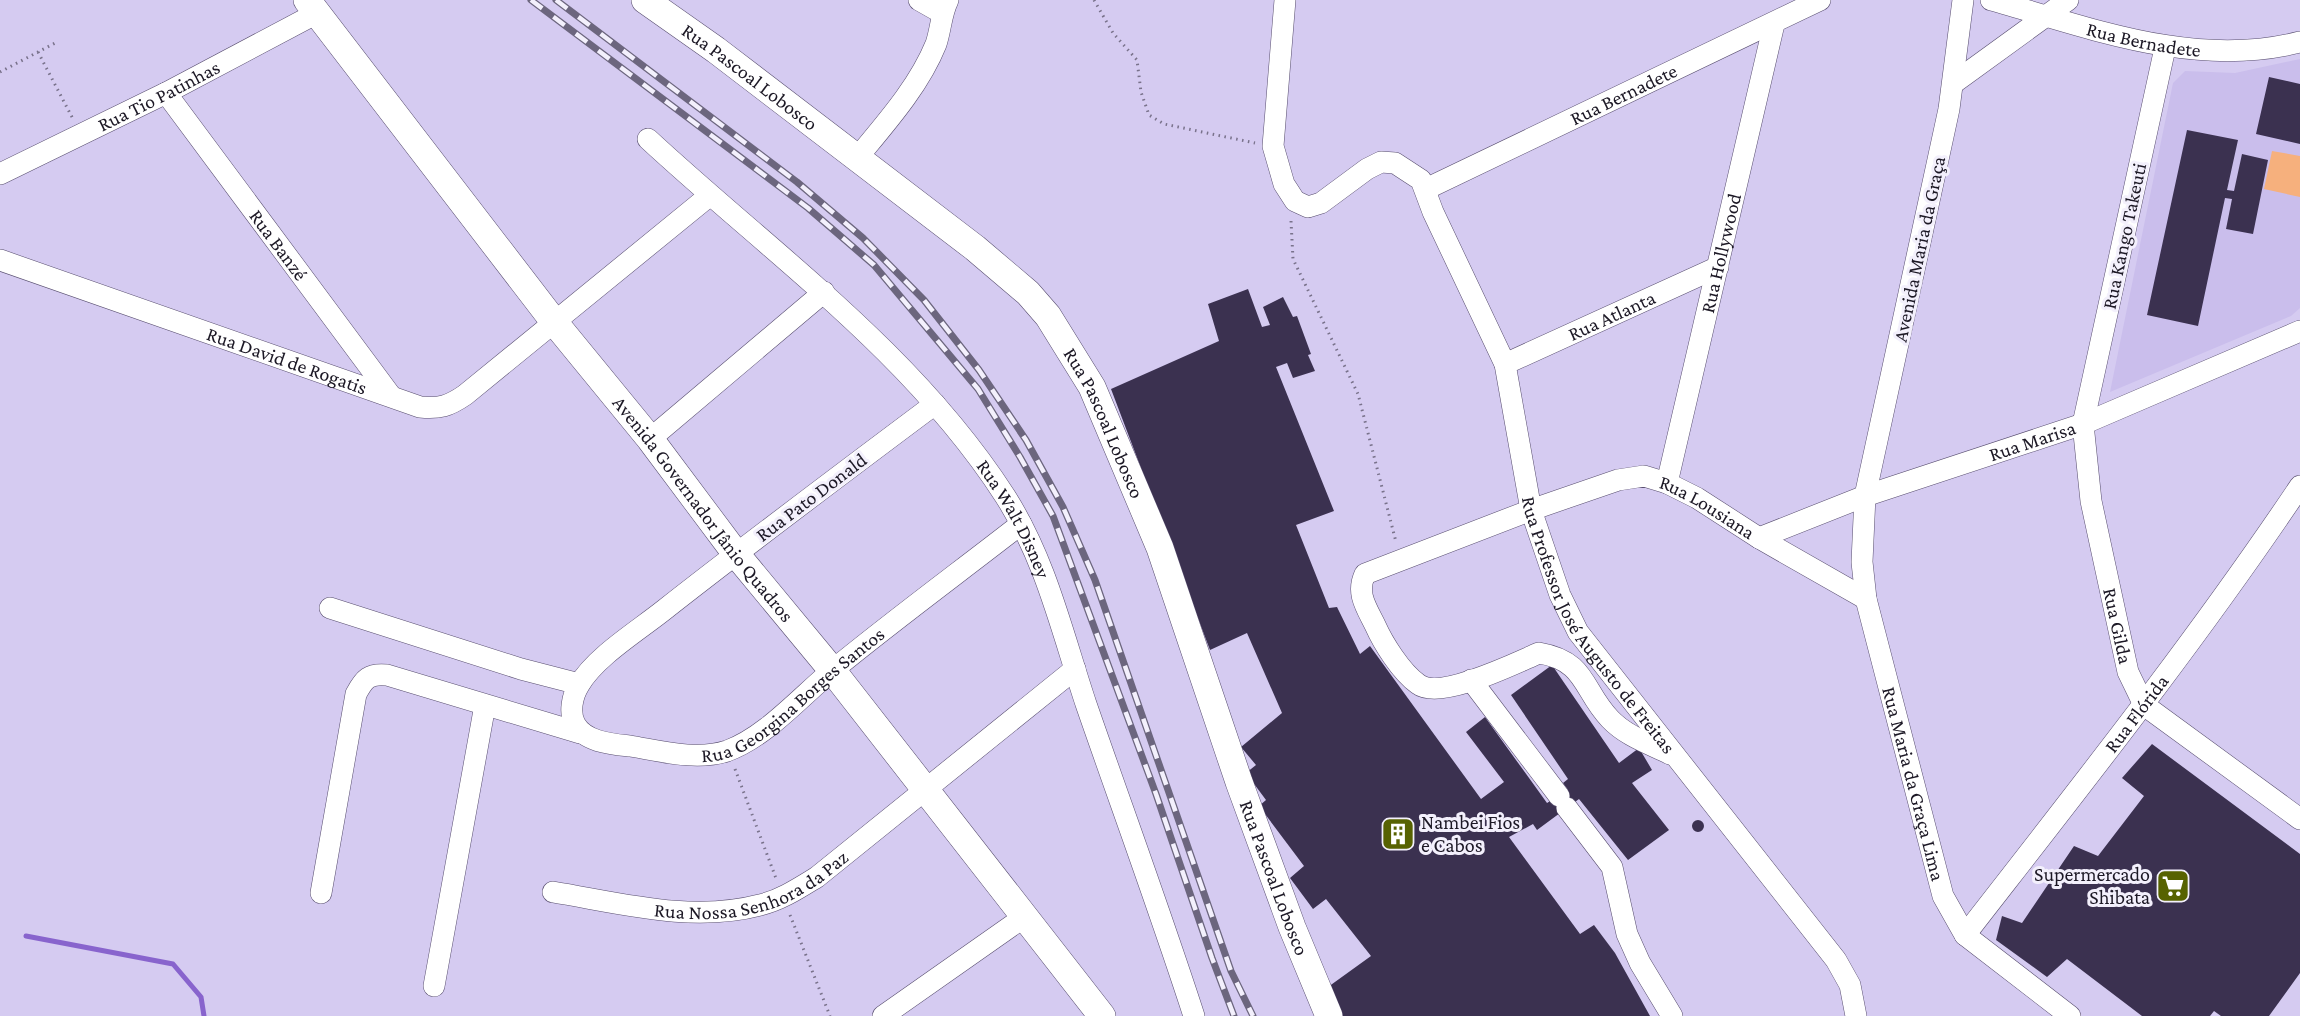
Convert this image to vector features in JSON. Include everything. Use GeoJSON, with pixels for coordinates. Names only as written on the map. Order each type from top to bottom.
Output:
{"type":"FeatureCollection","features":[{"type":"Feature","properties":{"kind":"main road","name":"Rua Pascoal Lobosco"},"geometry":{"type":"LineString","coordinates":[[645,0],[975,248],[1028,293],[1053,324],[1092,387],[1160,548],[1239,782],[1292,927],[1329,1016]]}},
{"type":"Feature","properties":{"kind":"main road","name":"Avenida Governador Jânio Quadros"},"geometry":{"type":"LineString","coordinates":[[312,6],[555,322],[650,439],[735,554],[832,670],[1102,1016]]}},
{"type":"Feature","properties":{"kind":"street"},"geometry":{"type":"LineString","coordinates":[[857,158],[918,76],[935,45],[945,7],[919,0]]}},
{"type":"Feature","properties":{"kind":"street"},"geometry":{"type":"LineString","coordinates":[[1285,0],[1275,156],[1295,201],[1308,207],[1321,203],[1367,169],[1381,162],[1395,163],[1408,170],[1421,180],[1426,189]]}},
{"type":"Feature","properties":{"kind":"street","name":"Rua Bernadete"},"geometry":{"type":"LineString","coordinates":[[1426,189],[1820,0]]}},
{"type":"Feature","properties":{"kind":"street","name":"Avenida Maria da Graça"},"geometry":{"type":"LineString","coordinates":[[1865,496],[1955,82],[1963,0]]}},
{"type":"Feature","properties":{"kind":"street","name":"Rua Bernadete"},"geometry":{"type":"LineString","coordinates":[[1991,0],[2165,48],[2220,51],[2267,49],[2300,42]]}},
{"type":"Feature","properties":{"kind":"street"},"geometry":{"type":"LineString","coordinates":[[1955,82],[2068,0]]}},
{"type":"Feature","properties":{"kind":"street","name":"Rua Tio Patinhas"},"geometry":{"type":"LineString","coordinates":[[0,174],[166,93],[312,6]]}},
{"type":"Feature","properties":{"kind":"street","name":"Rua Hollywood"},"geometry":{"type":"LineString","coordinates":[[1667,483],[1774,24]]}},
{"type":"Feature","properties":{"kind":"street","name":"Rua Kango Takeuti"},"geometry":{"type":"LineString","coordinates":[[2083,424],[2165,48]]}},
{"type":"Feature","properties":{"kind":"street","name":"Rua Banzé"},"geometry":{"type":"LineString","coordinates":[[166,93],[392,396]]}},
{"type":"Feature","properties":{"kind":"street","name":"Rua Walt Disney"},"geometry":{"type":"LineString","coordinates":[[648,139],[709,196],[824,292],[916,380],[970,446],[1021,524],[1043,568],[1075,669],[1194,1016]]}},
{"type":"Feature","properties":{"kind":"street","name":"Rua Professor José Augusto de Freitas"},"geometry":{"type":"LineString","coordinates":[[1426,189],[1432,212],[1505,364],[1531,510],[1560,595],[1578,632],[1836,960],[1850,985],[1856,1016]]}},
{"type":"Feature","properties":{"kind":"street","name":"Rua David de Rogatis"},"geometry":{"type":"LineString","coordinates":[[0,260],[420,407],[435,409],[448,406],[709,196]]}},
{"type":"Feature","properties":{"kind":"street","name":"Rua Atlanta"},"geometry":{"type":"LineString","coordinates":[[1505,364],[1718,267]]}},
{"type":"Feature","properties":{"kind":"street"},"geometry":{"type":"LineString","coordinates":[[650,439],[824,292]]}},
{"type":"Feature","properties":{"kind":"street","name":"Rua Marisa"},"geometry":{"type":"LineString","coordinates":[[1759,538],[1865,496],[2083,424],[2300,331]]}},
{"type":"Feature","properties":{"kind":"street","name":"Rua Pato Donald"},"geometry":{"type":"LineString","coordinates":[[579,684],[599,662],[735,554],[935,404]]}},
{"type":"Feature","properties":{"kind":"street","name":"Rua Gilda"},"geometry":{"type":"LineString","coordinates":[[2083,424],[2091,501],[2118,630],[2128,672],[2144,705],[2300,819]]}},
{"type":"Feature","properties":{"kind":"street","name":"Rua Lousiana"},"geometry":{"type":"LineString","coordinates":[[1674,756],[1629,734],[1610,719],[1570,662],[1556,656],[1539,653],[1472,680],[1440,689],[1418,685],[1383,643],[1361,596],[1360,584],[1365,574],[1531,510],[1617,480],[1644,476],[1667,483],[1696,498],[1759,538],[1866,599]]}},
{"type":"Feature","properties":{"kind":"street","name":"Rua Flórida"},"geometry":{"type":"LineString","coordinates":[[1965,935],[2144,705],[2249,562],[2300,486]]}},
{"type":"Feature","properties":{"kind":"street","name":"Rua Maria da Graça Lima"},"geometry":{"type":"LineString","coordinates":[[1865,496],[1862,562],[1866,599],[1943,896],[1965,935],[2070,1016]]}},
{"type":"Feature","properties":{"kind":"street","name":"Rua Georgina Borges Santos"},"geometry":{"type":"LineString","coordinates":[[321,893],[356,694],[365,678],[374,674],[387,675],[580,733],[604,743],[709,756],[746,742],[786,711],[832,670],[1021,524]]}},
{"type":"Feature","properties":{"kind":"street"},"geometry":{"type":"LineString","coordinates":[[330,609],[521,669],[579,684],[572,703],[573,720],[580,733]]}},
{"type":"Feature","properties":{"kind":"street","name":"Rua Nossa Senhora da Paz"},"geometry":{"type":"LineString","coordinates":[[553,892],[681,912],[732,910],[759,906],[783,897],[818,877],[1075,669]]}},
{"type":"Feature","properties":{"kind":"street"},"geometry":{"type":"LineString","coordinates":[[1472,680],[1612,867],[1627,934],[1640,963],[1672,1016]]}},
{"type":"Feature","properties":{"kind":"street"},"geometry":{"type":"LineString","coordinates":[[434,986],[484,705]]}},
{"type":"Feature","properties":{"kind":"street"},"geometry":{"type":"LineString","coordinates":[[884,1016],[1024,917]]}},
{"type":"Feature","properties":{"kind":"path"},"geometry":{"type":"LineString","coordinates":[[1094,0],[1113,33],[1137,60],[1141,92],[1149,116],[1164,124],[1275,156]]}},
{"type":"Feature","properties":{"kind":"path"},"geometry":{"type":"LineString","coordinates":[[0,72],[57,42]]}},
{"type":"Feature","properties":{"kind":"path"},"geometry":{"type":"LineString","coordinates":[[38,52],[81,135]]}},
{"type":"Feature","properties":{"kind":"path"},"geometry":{"type":"LineString","coordinates":[[1295,201],[1290,225],[1293,259],[1358,394],[1400,561]]}},
{"type":"Feature","properties":{"kind":"shaded area"},"geometry":{"type":"Polygon","coordinates":[[[2300,59],[2300,308],[2291,316],[2110,392],[2173,83],[2185,71],[2235,73],[2300,59]]]}},
{"type":"Feature","properties":{"kind":"shaded area"},"geometry":{"type":"Polygon","coordinates":[[[2272,151],[2300,156],[2300,197],[2264,189],[2272,151]]]}},
{"type":"Feature","properties":{"kind":"building"},"geometry":{"type":"Polygon","coordinates":[[[2269,77],[2300,84],[2300,144],[2256,134],[2269,77]]]}},
{"type":"Feature","properties":{"kind":"building"},"geometry":{"type":"Polygon","coordinates":[[[2187,130],[2238,140],[2227,190],[2234,191],[2242,154],[2268,160],[2253,234],[2226,229],[2232,199],[2225,198],[2198,326],[2147,315],[2187,130]]]}},
{"type":"Feature","properties":{"kind":"building","name":"Nambei Fios e Cabos"},"geometry":{"type":"Polygon","coordinates":[[[1248,289],[1262,327],[1270,325],[1263,307],[1283,297],[1293,317],[1297,316],[1311,354],[1308,355],[1315,371],[1293,378],[1287,363],[1276,367],[1334,511],[1296,525],[1329,608],[1337,607],[1360,654],[1370,646],[1481,799],[1504,782],[1466,732],[1485,717],[1547,803],[1568,790],[1563,783],[1568,779],[1511,695],[1552,665],[1619,763],[1639,748],[1652,770],[1632,783],[1669,830],[1628,860],[1579,799],[1537,830],[1533,824],[1509,837],[1580,934],[1594,925],[1615,953],[1650,1016],[1340,1016],[1328,987],[1371,956],[1326,899],[1313,909],[1290,878],[1304,866],[1259,806],[1266,800],[1246,773],[1256,765],[1241,747],[1282,713],[1247,633],[1210,650],[1111,389],[1219,341],[1208,304],[1248,289]]]}},
{"type":"Feature","properties":{"kind":"building","name":"Supermercado Shibata"},"geometry":{"type":"Polygon","coordinates":[[[2152,744],[2300,854],[2300,973],[2269,1016],[2221,1016],[2214,1011],[2210,1016],[2142,1016],[2067,959],[2047,977],[1996,940],[2002,916],[2022,923],[2074,846],[2098,856],[2144,796],[2122,778],[2152,744]]]}},
{"type":"Feature","properties":{"kind":"building"},"geometry":{"type":"Polygon","coordinates":[[[1700,820],[1703,821],[1703,831],[1696,832],[1693,831],[1692,824],[1693,821],[1700,820]]]}},
{"type":"Feature","properties":{"kind":"waterway"},"geometry":{"type":"LineString","coordinates":[[26,936],[173,964],[201,997],[204,1016]]}},
{"type":"Feature","properties":{"kind":"railway"},"geometry":{"type":"LineString","coordinates":[[531,0],[808,208],[874,265],[978,389],[1053,516],[1156,794],[1234,1016]]}},
{"type":"Feature","properties":{"kind":"railway"},"geometry":{"type":"LineString","coordinates":[[556,0],[797,182],[863,238],[924,300],[979,370],[1026,440],[1063,507],[1095,580],[1231,971],[1253,1016]]}},
{"type":"Feature","properties":{"kind":"place","name":"Nambei Fios e Cabos"},"geometry":{"type":"Point","coordinates":[1398,834]}},
{"type":"Feature","properties":{"kind":"place","name":"Supermercado Shibata"},"geometry":{"type":"Point","coordinates":[2173,886]}}]}
